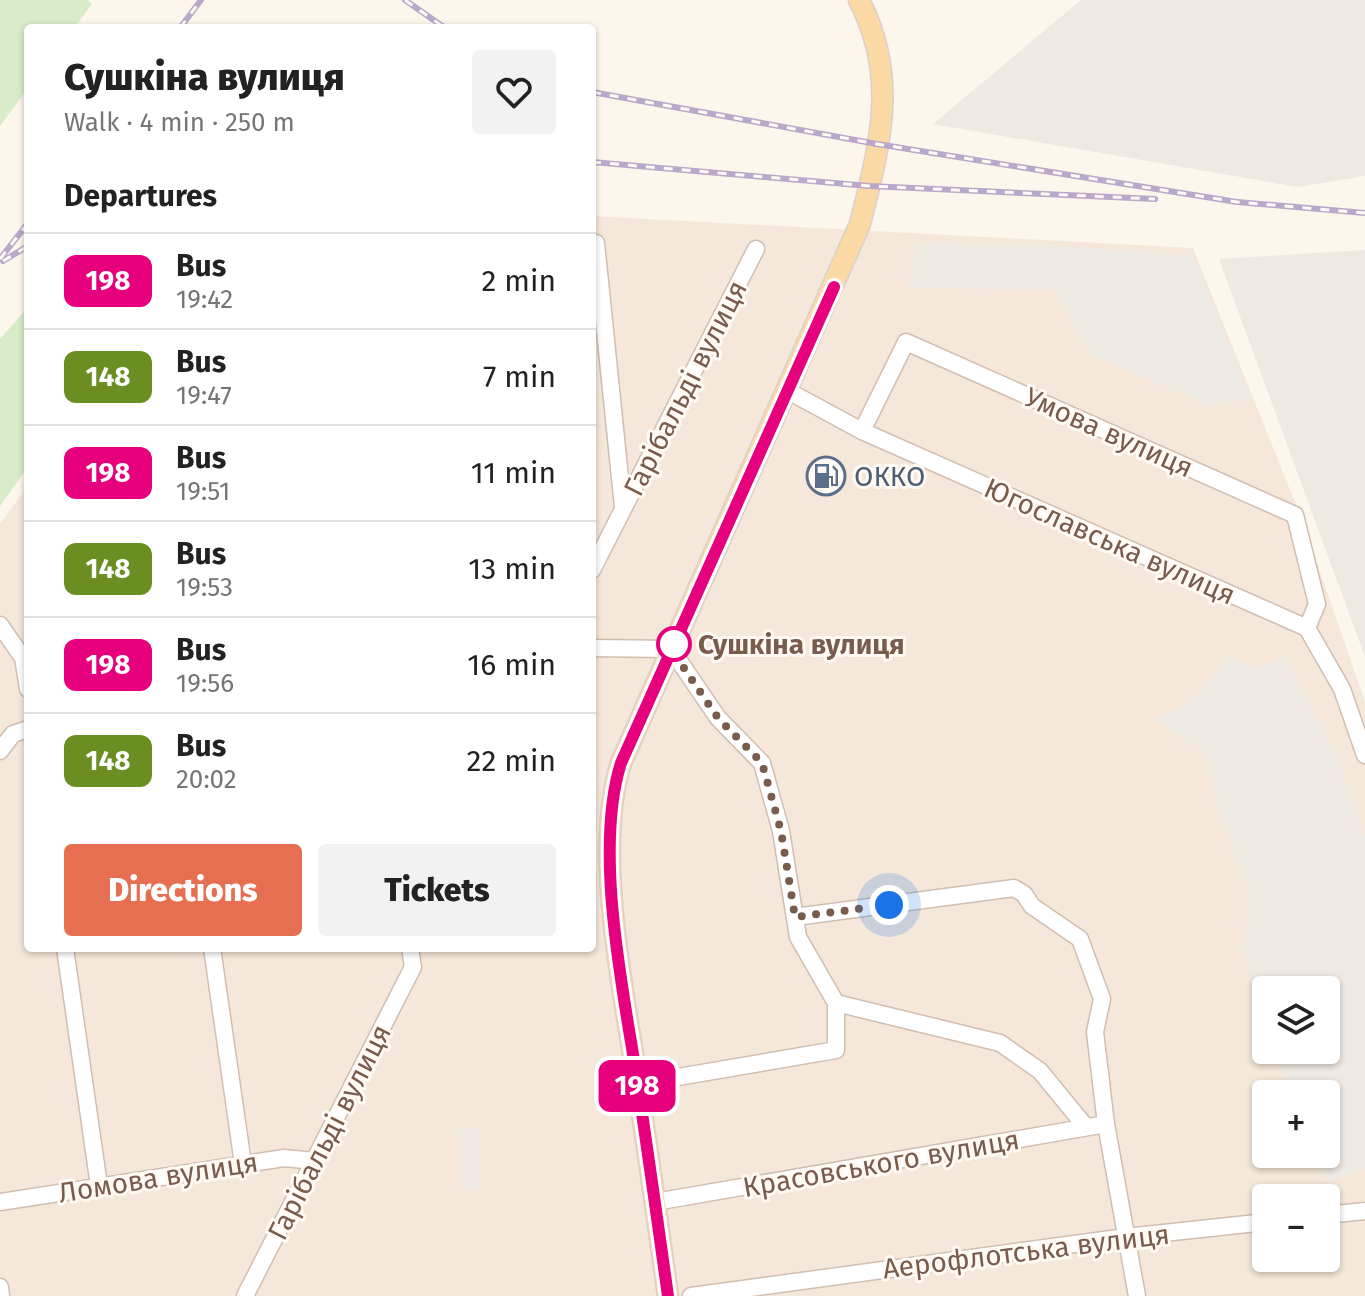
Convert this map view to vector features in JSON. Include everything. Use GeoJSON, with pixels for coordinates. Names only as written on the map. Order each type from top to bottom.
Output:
{"type":"FeatureCollection","features":[{"type":"Feature","properties":{"kind":"main road"},"geometry":{"type":"LineString","coordinates":[[668,1296],[621,987],[609,831],[612,791],[621,763],[860,224],[881,114],[884,71],[875,31],[859,0]]}},
{"type":"Feature","properties":{"kind":"street"},"geometry":{"type":"LineString","coordinates":[[596,243],[623,508]]}},
{"type":"Feature","properties":{"kind":"street","name":"Гарібальді вулиця"},"geometry":{"type":"LineString","coordinates":[[596,562],[756,249]]}},
{"type":"Feature","properties":{"kind":"street","name":"Умова вулиця"},"geometry":{"type":"LineString","coordinates":[[862,431],[906,342],[1295,515],[1317,604],[1307,628]]}},
{"type":"Feature","properties":{"kind":"street","name":"Югославська вулиця"},"geometry":{"type":"LineString","coordinates":[[788,391],[862,431],[1307,628]]}},
{"type":"Feature","properties":{"kind":"street"},"geometry":{"type":"LineString","coordinates":[[0,625],[24,664]]}},
{"type":"Feature","properties":{"kind":"street"},"geometry":{"type":"LineString","coordinates":[[1307,628],[1342,689],[1365,755]]}},
{"type":"Feature","properties":{"kind":"street"},"geometry":{"type":"LineString","coordinates":[[596,648],[671,649],[718,718],[762,763],[781,831],[798,937],[836,1003],[836,1050],[637,1084]]}},
{"type":"Feature","properties":{"kind":"street"},"geometry":{"type":"LineString","coordinates":[[0,751],[13,734],[24,730]]}},
{"type":"Feature","properties":{"kind":"street"},"geometry":{"type":"LineString","coordinates":[[795,917],[1020,889],[1032,906],[1080,939],[1102,999],[1095,1027],[1106,1124],[1137,1296]]}},
{"type":"Feature","properties":{"kind":"street"},"geometry":{"type":"LineString","coordinates":[[66,952],[99,1186]]}},
{"type":"Feature","properties":{"kind":"street"},"geometry":{"type":"LineString","coordinates":[[213,952],[243,1164]]}},
{"type":"Feature","properties":{"kind":"street","name":"Гарібальді вулиця"},"geometry":{"type":"LineString","coordinates":[[245,1296],[413,967],[411,952]]}},
{"type":"Feature","properties":{"kind":"street"},"geometry":{"type":"LineString","coordinates":[[836,1003],[1000,1043],[1040,1071],[1086,1127]]}},
{"type":"Feature","properties":{"kind":"street","name":"Красовського вулиця"},"geometry":{"type":"LineString","coordinates":[[655,1202],[1106,1124]]}},
{"type":"Feature","properties":{"kind":"street","name":"Ломова вулиця"},"geometry":{"type":"LineString","coordinates":[[0,1202],[284,1158],[315,1161]]}},
{"type":"Feature","properties":{"kind":"street"},"geometry":{"type":"LineString","coordinates":[[1340,1214],[1365,1211]]}},
{"type":"Feature","properties":{"kind":"street","name":"Аерофлотська вулиця"},"geometry":{"type":"LineString","coordinates":[[691,1296],[1126,1237],[1252,1224]]}},
{"type":"Feature","properties":{"kind":"street"},"geometry":{"type":"LineString","coordinates":[[0,1287],[1,1296]]}},
{"type":"Feature","properties":{"kind":"shaded area"},"geometry":{"type":"Polygon","coordinates":[[[1081,0],[1365,0],[1365,176],[1298,187],[933,124],[1081,0]]]}},
{"type":"Feature","properties":{"kind":"shaded area"},"geometry":{"type":"Polygon","coordinates":[[[596,216],[1193,248],[1303,522],[1365,702],[1365,1296],[0,1296],[0,524],[24,491],[24,952],[596,952],[596,216]]]}},
{"type":"Feature","properties":{"kind":"shaded area"},"geometry":{"type":"Polygon","coordinates":[[[916,243],[1060,246],[1193,255],[1251,399],[1212,406],[1090,355],[1055,290],[908,288],[916,243]]]}},
{"type":"Feature","properties":{"kind":"shaded area"},"geometry":{"type":"Polygon","coordinates":[[[1365,250],[1365,657],[1219,259],[1365,250]]]}},
{"type":"Feature","properties":{"kind":"shaded area"},"geometry":{"type":"Polygon","coordinates":[[[1230,655],[1259,670],[1284,656],[1339,760],[1365,836],[1365,1169],[1329,1184],[1320,1168],[1340,1168],[1340,1080],[1285,1080],[1279,1064],[1340,1064],[1340,976],[1252,976],[1252,980],[1242,950],[1250,894],[1217,806],[1206,753],[1151,718],[1188,705],[1230,655]]]}},
{"type":"Feature","properties":{"kind":"shaded area"},"geometry":{"type":"Polygon","coordinates":[[[479,1127],[481,1189],[461,1189],[459,1128],[479,1127]]]}},
{"type":"Feature","properties":{"kind":"green space"},"geometry":{"type":"Polygon","coordinates":[[[0,0],[88,0],[92,4],[77,24],[24,24],[24,93],[0,126],[0,0]]]}},
{"type":"Feature","properties":{"kind":"green space"},"geometry":{"type":"Polygon","coordinates":[[[24,312],[24,473],[0,506],[0,339],[24,312]]]}},
{"type":"Feature","properties":{"kind":"railway"},"geometry":{"type":"LineString","coordinates":[[183,24],[201,0]]}},
{"type":"Feature","properties":{"kind":"railway"},"geometry":{"type":"LineString","coordinates":[[405,0],[439,24]]}},
{"type":"Feature","properties":{"kind":"railway"},"geometry":{"type":"LineString","coordinates":[[596,93],[877,144],[1237,202],[1365,213]]}},
{"type":"Feature","properties":{"kind":"railway"},"geometry":{"type":"LineString","coordinates":[[596,162],[869,186],[1155,199]]}},
{"type":"Feature","properties":{"kind":"railway"},"geometry":{"type":"LineString","coordinates":[[0,259],[24,228]]}},
{"type":"Feature","properties":{"kind":"railway"},"geometry":{"type":"LineString","coordinates":[[3,261],[24,248]]}},
{"type":"Feature","properties":{"kind":"bus line","name":"198"},"geometry":{"type":"LineString","coordinates":[[668,1296],[621,987],[609,831],[612,791],[621,763],[834,287]]}},
{"type":"Feature","properties":{"kind":"place","name":"ОККО"},"geometry":{"type":"Point","coordinates":[826,476]}},
{"type":"Feature","properties":{"kind":"place","name":"Сушкіна вулиця"},"geometry":{"type":"Point","coordinates":[674,644]}},
{"type":"Feature","properties":{"kind":"route"},"geometry":{"type":"LineString","coordinates":[[674,644],[671,649],[718,718],[762,763],[781,831],[795,917],[889,905]]}}]}
